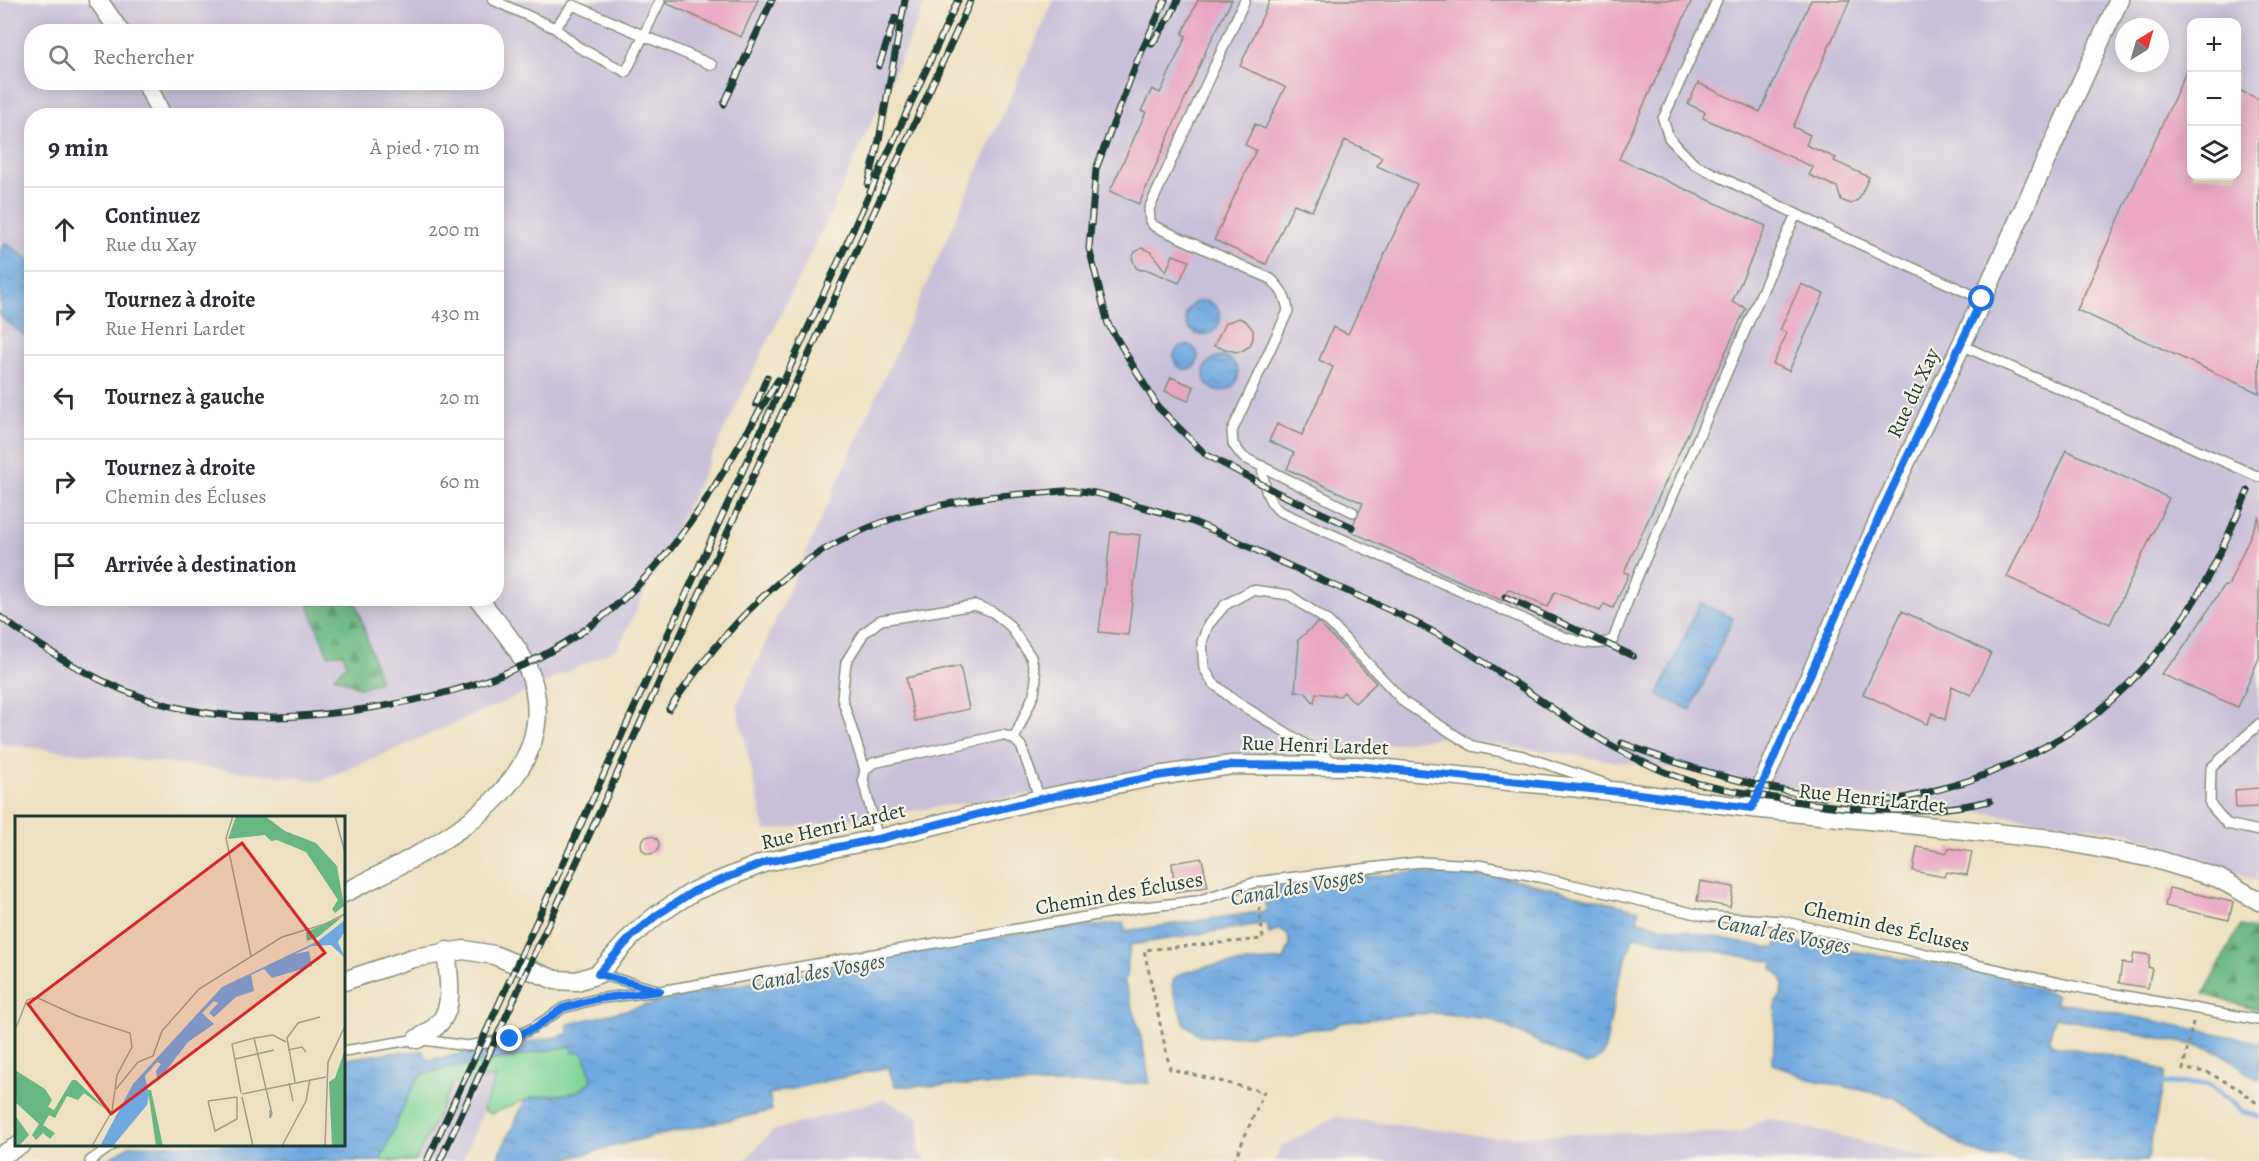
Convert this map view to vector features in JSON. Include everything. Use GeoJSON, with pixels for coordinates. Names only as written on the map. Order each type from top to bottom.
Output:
{"type":"FeatureCollection","features":[{"type":"Feature","properties":{"kind":"street"},"geometry":{"type":"LineString","coordinates":[[98,0],[114,24]]}},
{"type":"Feature","properties":{"kind":"street","name":"Rue du Xay"},"geometry":{"type":"LineString","coordinates":[[1752,808],[1884,506],[1961,345],[2119,0]]}},
{"type":"Feature","properties":{"kind":"street"},"geometry":{"type":"LineString","coordinates":[[150,90],[158,108]]}},
{"type":"Feature","properties":{"kind":"street"},"geometry":{"type":"LineString","coordinates":[[345,892],[453,834],[478,815],[508,784],[531,747],[537,710],[534,685],[517,651],[484,606]]}},
{"type":"Feature","properties":{"kind":"street","name":"Rue Henri Lardet"},"geometry":{"type":"LineString","coordinates":[[598,974],[632,936],[657,915],[694,891],[766,862],[878,839],[1040,799],[1157,776],[1232,765],[1369,767],[1631,793],[2052,840],[2152,858],[2218,878],[2259,901]]}},
{"type":"Feature","properties":{"kind":"street"},"geometry":{"type":"LineString","coordinates":[[345,981],[413,958],[447,951],[471,950],[494,955],[555,980],[577,981],[598,974]]}},
{"type":"Feature","properties":{"kind":"street"},"geometry":{"type":"LineString","coordinates":[[417,1039],[440,1024],[449,1005],[447,951]]}},
{"type":"Feature","properties":{"kind":"street"},"geometry":{"type":"LineString","coordinates":[[0,1156],[18,1146]]}},
{"type":"Feature","properties":{"kind":"lane"},"geometry":{"type":"LineString","coordinates":[[493,0],[555,28],[578,47],[626,72],[660,1]]}},
{"type":"Feature","properties":{"kind":"lane"},"geometry":{"type":"LineString","coordinates":[[1245,0],[1149,209],[1150,221],[1154,226],[1271,279],[1280,288],[1287,300],[1288,311],[1232,431],[1233,444],[1242,457],[1353,512]]}},
{"type":"Feature","properties":{"kind":"lane"},"geometry":{"type":"LineString","coordinates":[[1718,0],[1663,119],[1669,138],[1694,164],[1796,214],[1982,299]]}},
{"type":"Feature","properties":{"kind":"lane"},"geometry":{"type":"LineString","coordinates":[[555,28],[573,5],[712,65]]}},
{"type":"Feature","properties":{"kind":"lane"},"geometry":{"type":"LineString","coordinates":[[1262,466],[1264,485],[1270,502],[1279,511],[1564,637],[1586,644],[1606,643],[1613,640],[1634,586],[1796,214]]}},
{"type":"Feature","properties":{"kind":"lane"},"geometry":{"type":"LineString","coordinates":[[1961,345],[2259,477]]}},
{"type":"Feature","properties":{"kind":"lane"},"geometry":{"type":"LineString","coordinates":[[1339,766],[1235,701],[1213,683],[1204,668],[1202,642],[1208,625],[1225,605],[1252,590],[1289,595],[1329,622],[1405,703],[1472,746],[1523,756],[1631,793]]}},
{"type":"Feature","properties":{"kind":"lane"},"geometry":{"type":"LineString","coordinates":[[878,839],[863,780],[865,770],[842,698],[846,662],[864,633],[881,620],[975,605],[993,612],[1010,626],[1031,657],[1036,678],[1034,694],[1014,739]]}},
{"type":"Feature","properties":{"kind":"lane"},"geometry":{"type":"LineString","coordinates":[[2259,724],[2211,768],[2210,804],[2227,825],[2259,831]]}},
{"type":"Feature","properties":{"kind":"lane"},"geometry":{"type":"LineString","coordinates":[[865,770],[873,763],[1003,735],[1014,739],[1021,746],[1040,799]]}},
{"type":"Feature","properties":{"kind":"lane","name":"Chemin des Écluses"},"geometry":{"type":"LineString","coordinates":[[345,1051],[417,1039],[467,1046],[510,1039],[534,1028],[563,1008],[596,999],[660,991],[1143,907],[1197,901],[1256,882],[1420,862],[1478,865],[1705,916],[1782,921],[2087,989],[2259,1020]]}},
{"type":"Feature","properties":{"kind":"lane"},"geometry":{"type":"LineString","coordinates":[[598,974],[660,991]]}},
{"type":"Feature","properties":{"kind":"lane"},"geometry":{"type":"LineString","coordinates":[[90,1161],[111,1146]]}},
{"type":"Feature","properties":{"kind":"path"},"geometry":{"type":"LineString","coordinates":[[1234,1161],[1264,1092],[1170,1069],[1144,950],[1263,939],[1261,909]]}},
{"type":"Feature","properties":{"kind":"path"},"geometry":{"type":"LineString","coordinates":[[2193,1021],[2183,1069],[2207,1072],[2239,1089],[2259,1105]]}},
{"type":"Feature","properties":{"kind":"shaded area"},"geometry":{"type":"Polygon","coordinates":[[[0,0],[927,0],[828,218],[618,648],[504,702],[321,781],[0,744],[0,0]]]}},
{"type":"Feature","properties":{"kind":"shaded area"},"geometry":{"type":"Polygon","coordinates":[[[1054,0],[2259,0],[2259,881],[2130,833],[1443,737],[765,831],[737,706],[1054,0]]]}},
{"type":"Feature","properties":{"kind":"shaded area"},"geometry":{"type":"Polygon","coordinates":[[[497,1077],[463,1161],[415,1161],[453,1083],[497,1077]]]}},
{"type":"Feature","properties":{"kind":"shaded area"},"geometry":{"type":"Polygon","coordinates":[[[884,1099],[920,1118],[919,1153],[928,1161],[744,1161],[772,1131],[884,1099]]]}},
{"type":"Feature","properties":{"kind":"shaded area"},"geometry":{"type":"Polygon","coordinates":[[[1335,1117],[1492,1137],[1598,1133],[1739,1133],[1767,1118],[1942,1161],[1274,1161],[1281,1147],[1335,1117]]]}},
{"type":"Feature","properties":{"kind":"green space"},"geometry":{"type":"Polygon","coordinates":[[[308,606],[357,606],[380,681],[360,688],[334,676],[347,664],[343,653],[328,655],[308,606]]]}},
{"type":"Feature","properties":{"kind":"green space"},"geometry":{"type":"Polygon","coordinates":[[[2240,926],[2259,931],[2259,1011],[2204,994],[2240,926]]]}},
{"type":"Feature","properties":{"kind":"green space"},"geometry":{"type":"Polygon","coordinates":[[[571,1046],[574,1052],[585,1055],[592,1080],[577,1093],[533,1097],[491,1114],[483,1110],[496,1077],[453,1083],[415,1161],[380,1161],[408,1096],[419,1077],[429,1072],[571,1046]]]}},
{"type":"Feature","properties":{"kind":"water"},"geometry":{"type":"Polygon","coordinates":[[[6,243],[24,256],[24,335],[0,316],[0,251],[6,243]]]}},
{"type":"Feature","properties":{"kind":"water"},"geometry":{"type":"Polygon","coordinates":[[[1203,301],[1215,306],[1220,318],[1215,330],[1203,335],[1191,330],[1186,318],[1191,306],[1203,301]]]}},
{"type":"Feature","properties":{"kind":"water"},"geometry":{"type":"Polygon","coordinates":[[[1186,345],[1191,346],[1197,352],[1197,362],[1191,368],[1186,369],[1181,368],[1175,362],[1174,357],[1175,352],[1181,346],[1186,345]]]}},
{"type":"Feature","properties":{"kind":"water"},"geometry":{"type":"Polygon","coordinates":[[[1221,357],[1233,362],[1238,374],[1233,386],[1221,391],[1209,386],[1204,374],[1209,362],[1221,357]]]}},
{"type":"Feature","properties":{"kind":"water"},"geometry":{"type":"Polygon","coordinates":[[[1700,603],[1733,618],[1691,710],[1658,695],[1700,603]]]}},
{"type":"Feature","properties":{"kind":"water","name":"Canal des Vosges"},"geometry":{"type":"Polygon","coordinates":[[[1436,871],[1509,878],[1639,910],[1637,921],[1765,947],[1776,947],[1778,940],[1957,967],[2008,979],[2057,995],[2056,1003],[2259,1042],[2259,1080],[2225,1056],[2209,1048],[2055,1017],[2049,1039],[2053,1045],[2144,1062],[2165,1073],[2148,1158],[2146,1161],[2017,1161],[2002,1155],[1991,1158],[1952,1140],[1894,1097],[1809,1079],[1773,1064],[1776,1002],[1782,993],[1783,984],[1780,976],[1772,969],[1773,962],[1634,936],[1617,984],[1605,1050],[1601,1057],[1586,1064],[1490,1019],[1437,1013],[1339,1023],[1331,1028],[1269,1031],[1251,1035],[1211,1037],[1200,1035],[1185,1024],[1172,987],[1174,979],[1180,974],[1208,966],[1284,960],[1290,944],[1287,933],[1279,929],[1269,934],[1267,923],[1130,945],[1125,984],[1139,1028],[1150,1083],[895,1086],[888,1067],[769,1094],[772,1110],[770,1111],[641,1139],[559,1161],[496,1161],[525,1101],[542,1096],[569,1094],[585,1087],[592,1080],[585,1056],[580,1052],[574,1053],[571,1046],[429,1072],[419,1077],[408,1096],[380,1161],[105,1161],[129,1146],[345,1146],[345,1059],[423,1051],[428,1060],[568,1034],[568,1024],[700,992],[1014,934],[1124,923],[1125,931],[1266,911],[1263,889],[1436,871]]]}},
{"type":"Feature","properties":{"kind":"building"},"geometry":{"type":"Polygon","coordinates":[[[667,0],[758,0],[741,37],[666,3],[667,0]]]}},
{"type":"Feature","properties":{"kind":"building"},"geometry":{"type":"Polygon","coordinates":[[[1198,0],[1232,0],[1208,46],[1139,204],[1110,191],[1146,112],[1141,111],[1152,89],[1160,93],[1186,36],[1182,34],[1198,0]]]}},
{"type":"Feature","properties":{"kind":"building"},"geometry":{"type":"Polygon","coordinates":[[[1270,0],[1692,0],[1619,159],[1766,226],[1732,302],[1746,308],[1624,572],[1629,574],[1613,608],[1604,604],[1600,611],[1555,592],[1547,607],[1508,589],[1503,601],[1350,531],[1363,503],[1287,469],[1294,453],[1269,441],[1277,424],[1302,435],[1333,367],[1319,360],[1333,327],[1348,334],[1417,184],[1377,166],[1382,157],[1345,140],[1312,211],[1294,204],[1266,264],[1214,240],[1256,150],[1245,145],[1255,124],[1265,129],[1285,87],[1240,66],[1270,0]]]}},
{"type":"Feature","properties":{"kind":"building"},"geometry":{"type":"Polygon","coordinates":[[[1811,0],[1850,0],[1793,127],[1810,135],[1806,145],[1836,158],[1834,161],[1869,177],[1859,199],[1851,204],[1841,200],[1837,187],[1809,175],[1813,167],[1703,118],[1705,112],[1688,104],[1698,83],[1760,112],[1811,0]]]}},
{"type":"Feature","properties":{"kind":"building"},"geometry":{"type":"Polygon","coordinates":[[[2187,70],[2187,180],[2241,180],[2241,91],[2259,99],[2259,393],[2077,310],[2187,70]]]}},
{"type":"Feature","properties":{"kind":"building"},"geometry":{"type":"Polygon","coordinates":[[[1142,248],[1151,252],[1166,272],[1173,255],[1189,261],[1179,283],[1148,270],[1136,268],[1132,258],[1135,252],[1142,248]]]}},
{"type":"Feature","properties":{"kind":"building"},"geometry":{"type":"Polygon","coordinates":[[[1801,284],[1824,294],[1789,371],[1773,364],[1787,333],[1780,330],[1801,284]]]}},
{"type":"Feature","properties":{"kind":"building"},"geometry":{"type":"Polygon","coordinates":[[[1239,318],[1246,321],[1253,330],[1250,346],[1236,352],[1214,346],[1225,323],[1239,318]]]}},
{"type":"Feature","properties":{"kind":"building"},"geometry":{"type":"Polygon","coordinates":[[[1171,377],[1194,387],[1188,401],[1165,391],[1171,377]]]}},
{"type":"Feature","properties":{"kind":"building"},"geometry":{"type":"Polygon","coordinates":[[[2066,450],[2169,498],[2110,624],[2007,577],[2066,450]]]}},
{"type":"Feature","properties":{"kind":"building"},"geometry":{"type":"Polygon","coordinates":[[[2259,516],[2259,658],[2238,707],[2161,674],[2178,656],[2224,586],[2228,586],[2259,516]]]}},
{"type":"Feature","properties":{"kind":"building"},"geometry":{"type":"Polygon","coordinates":[[[1111,532],[1140,535],[1128,635],[1099,632],[1111,532]]]}},
{"type":"Feature","properties":{"kind":"building"},"geometry":{"type":"Polygon","coordinates":[[[1902,611],[1991,653],[1971,695],[1952,686],[1945,720],[1932,713],[1927,724],[1863,694],[1902,611]]]}},
{"type":"Feature","properties":{"kind":"building"},"geometry":{"type":"Polygon","coordinates":[[[1318,622],[1376,683],[1355,703],[1344,692],[1340,696],[1316,693],[1314,703],[1305,692],[1295,691],[1299,644],[1297,641],[1318,622]]]}},
{"type":"Feature","properties":{"kind":"building"},"geometry":{"type":"Polygon","coordinates":[[[960,666],[969,709],[915,721],[906,678],[960,666]]]}},
{"type":"Feature","properties":{"kind":"building"},"geometry":{"type":"Polygon","coordinates":[[[2259,788],[2259,807],[2236,808],[2235,790],[2259,788]]]}},
{"type":"Feature","properties":{"kind":"building"},"geometry":{"type":"Polygon","coordinates":[[[646,836],[654,836],[659,841],[657,852],[646,854],[641,849],[641,841],[646,836]]]}},
{"type":"Feature","properties":{"kind":"building"},"geometry":{"type":"Polygon","coordinates":[[[1917,847],[1947,853],[1949,848],[1972,852],[1967,875],[1946,872],[1944,877],[1913,871],[1917,847]]]}},
{"type":"Feature","properties":{"kind":"building"},"geometry":{"type":"Polygon","coordinates":[[[1202,858],[1208,887],[1175,892],[1172,863],[1202,858]]]}},
{"type":"Feature","properties":{"kind":"building"},"geometry":{"type":"Polygon","coordinates":[[[1700,881],[1734,887],[1730,907],[1697,901],[1700,881]]]}},
{"type":"Feature","properties":{"kind":"building"},"geometry":{"type":"Polygon","coordinates":[[[2169,888],[2233,902],[2229,920],[2165,906],[2169,888]]]}},
{"type":"Feature","properties":{"kind":"building"},"geometry":{"type":"Polygon","coordinates":[[[2134,953],[2150,955],[2148,967],[2152,968],[2148,988],[2119,983],[2122,963],[2132,964],[2134,953]]]}},
{"type":"Feature","properties":{"kind":"waterway"},"geometry":{"type":"LineString","coordinates":[[2157,1083],[2208,1084],[2244,1112],[2259,1117]]}},
{"type":"Feature","properties":{"kind":"railway"},"geometry":{"type":"LineString","coordinates":[[724,104],[772,0]]}},
{"type":"Feature","properties":{"kind":"railway"},"geometry":{"type":"LineString","coordinates":[[868,185],[879,140],[905,0]]}},
{"type":"Feature","properties":{"kind":"railway"},"geometry":{"type":"LineString","coordinates":[[427,1161],[958,0]]}},
{"type":"Feature","properties":{"kind":"railway"},"geometry":{"type":"LineString","coordinates":[[440,1161],[971,0]]}},
{"type":"Feature","properties":{"kind":"railway"},"geometry":{"type":"LineString","coordinates":[[1165,0],[1136,64],[1096,169],[1089,248],[1108,324],[1158,407],[1205,454],[1280,494],[1352,527]]}},
{"type":"Feature","properties":{"kind":"railway"},"geometry":{"type":"LineString","coordinates":[[1152,44],[1178,0]]}},
{"type":"Feature","properties":{"kind":"railway"},"geometry":{"type":"LineString","coordinates":[[879,66],[895,18]]}},
{"type":"Feature","properties":{"kind":"railway"},"geometry":{"type":"LineString","coordinates":[[756,404],[767,377]]}},
{"type":"Feature","properties":{"kind":"railway"},"geometry":{"type":"LineString","coordinates":[[0,617],[79,669],[122,690],[167,705],[213,714],[259,717],[328,714],[392,705],[470,686],[543,656],[577,635],[609,611],[640,583],[680,537],[715,486],[778,380]]}},
{"type":"Feature","properties":{"kind":"railway"},"geometry":{"type":"LineString","coordinates":[[669,709],[712,651],[744,615],[779,582],[825,549],[884,522],[946,504],[1010,495],[1079,491],[1108,496],[1193,522],[1396,613],[1455,644],[1627,754],[1690,781],[1791,801],[1876,810],[1933,809],[1990,801]]}},
{"type":"Feature","properties":{"kind":"railway"},"geometry":{"type":"LineString","coordinates":[[1851,800],[1878,801],[1905,798],[1975,779],[2051,743],[2085,722],[2127,685],[2178,626],[2212,568],[2248,491]]}},
{"type":"Feature","properties":{"kind":"railway"},"geometry":{"type":"LineString","coordinates":[[1505,597],[1633,656]]}},
{"type":"Feature","properties":{"kind":"railway"},"geometry":{"type":"LineString","coordinates":[[1622,743],[1721,776],[1824,797]]}},
{"type":"Feature","properties":{"kind":"route"},"geometry":{"type":"LineString","coordinates":[[510,1039],[534,1028],[563,1008],[596,999],[660,991],[598,974],[632,936],[657,915],[694,891],[766,862],[882,838],[1040,799],[1157,776],[1232,765],[1357,766],[1631,793],[1752,808],[1884,506],[1982,299]]}}]}
